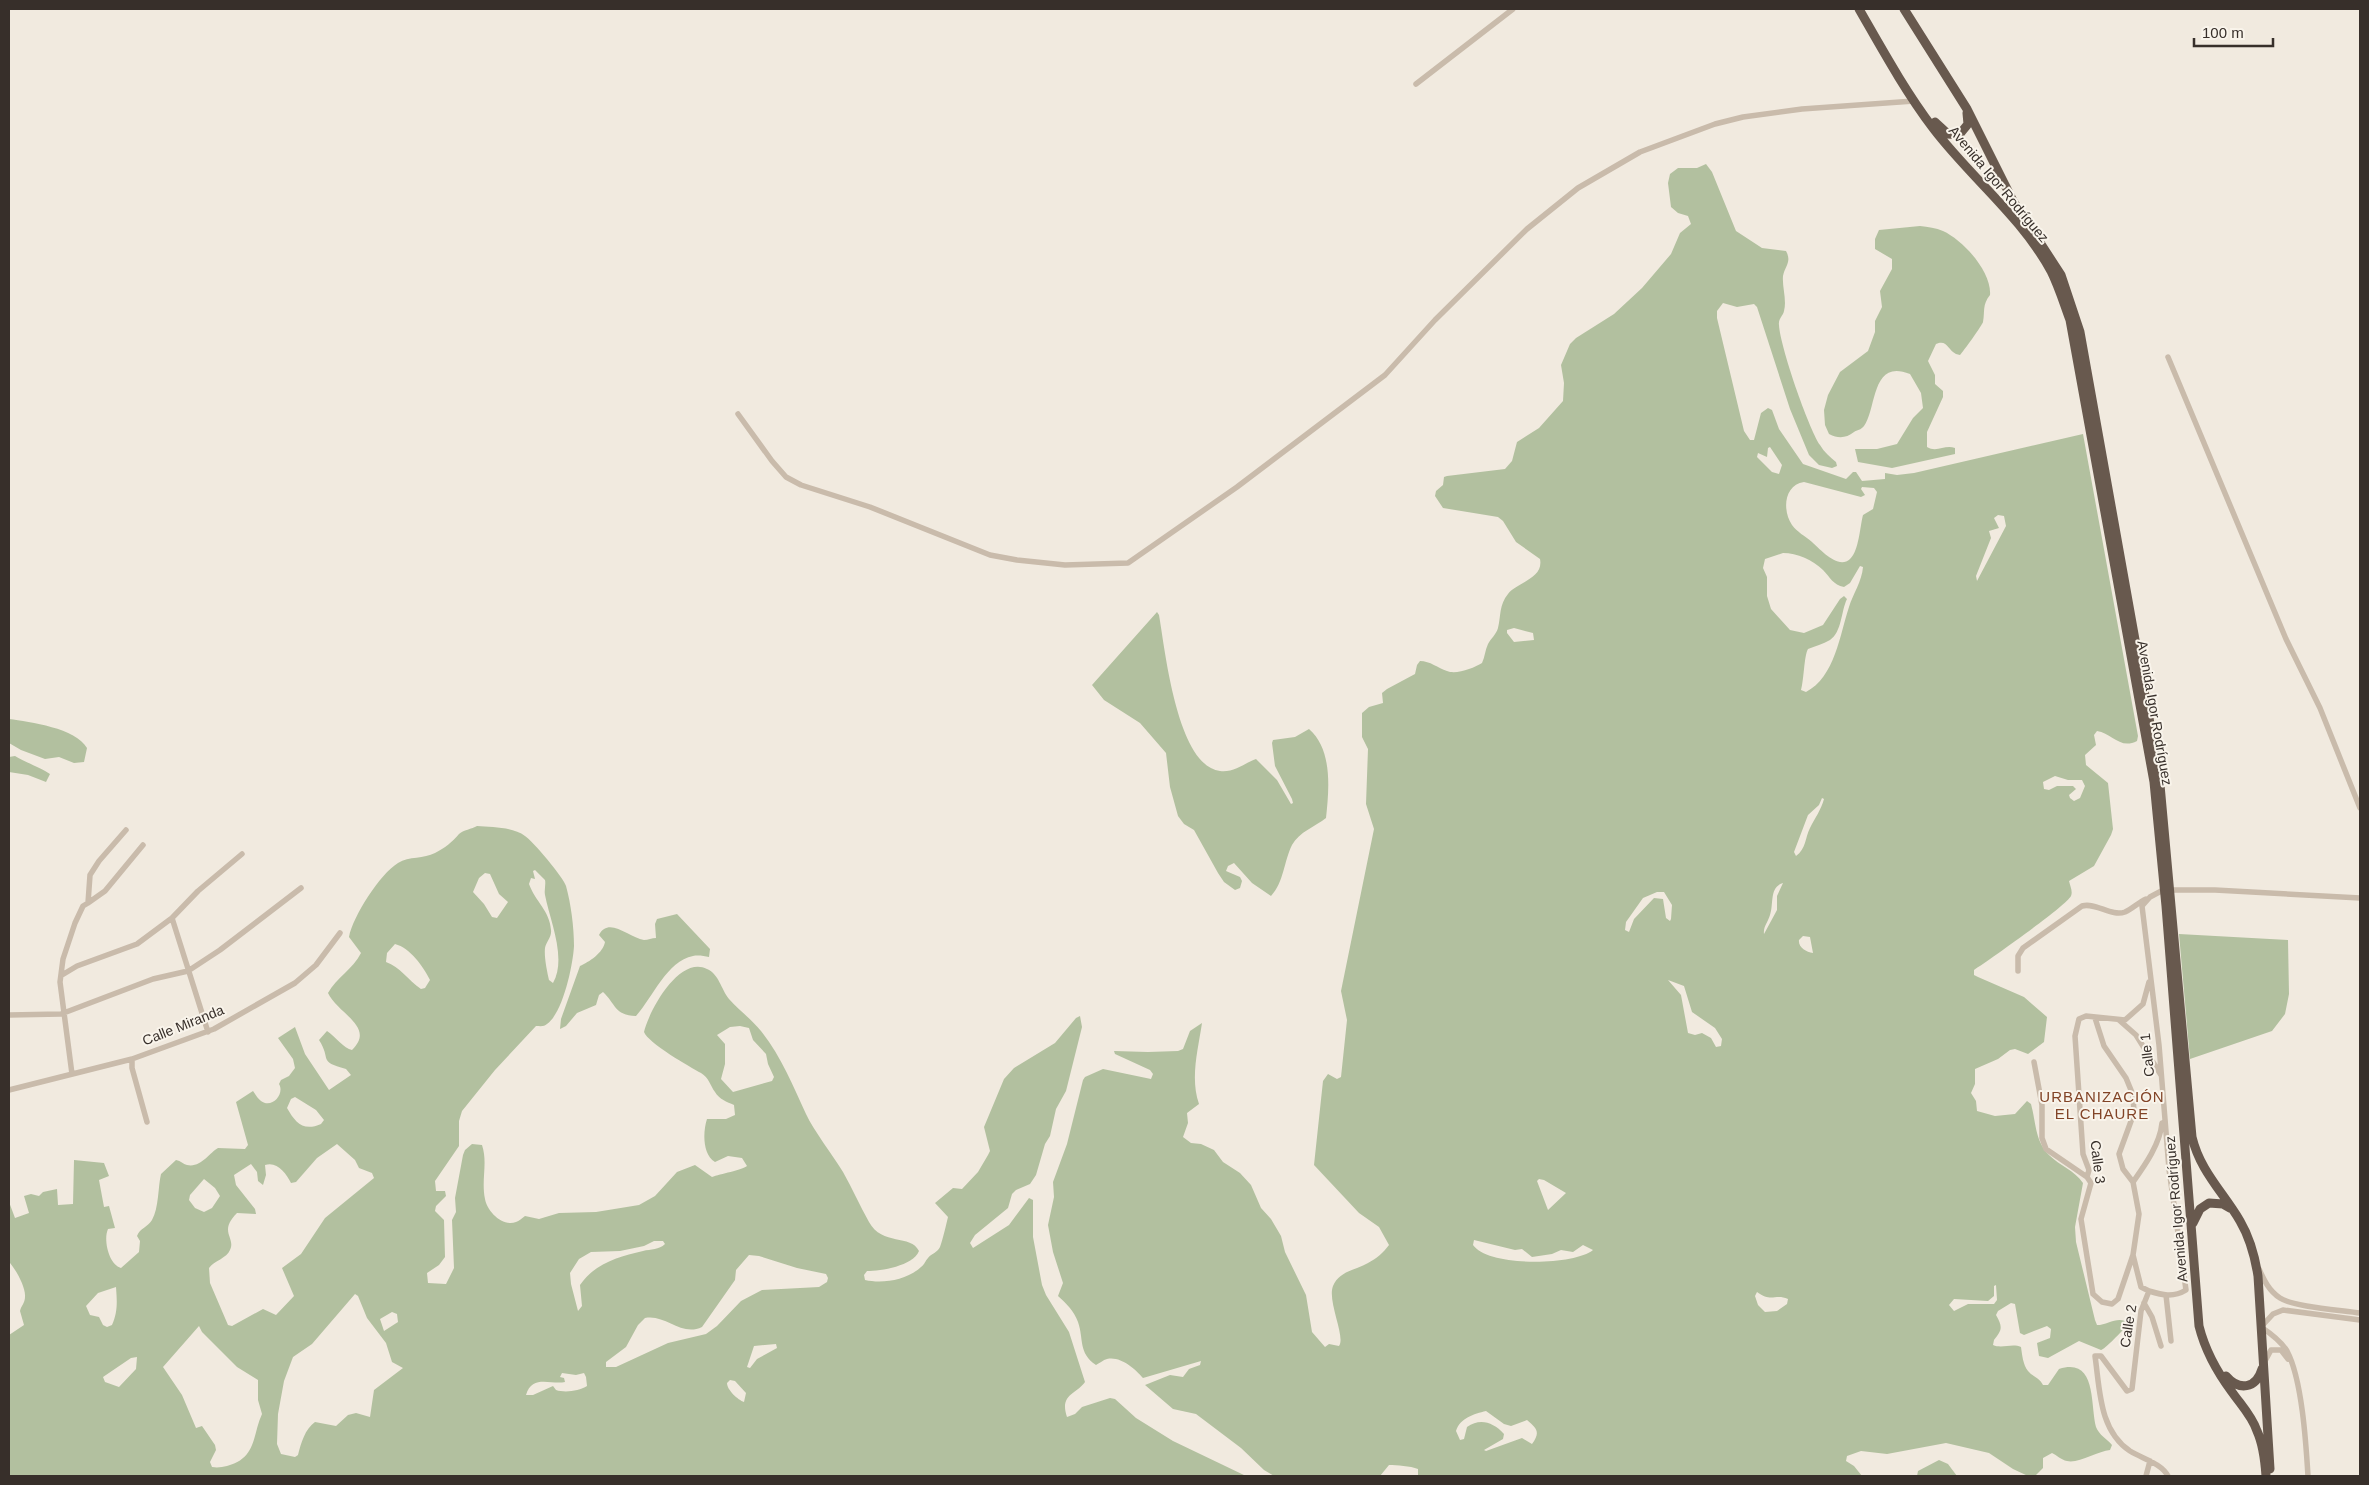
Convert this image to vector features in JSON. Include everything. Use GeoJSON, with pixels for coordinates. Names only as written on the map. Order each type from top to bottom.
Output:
{"type":"FeatureCollection","features":[{"type":"Feature","properties":{"kind":"highway","name":"Avenida Igor Rodríguez"},"geometry":{"type":"LineString","coordinates":[[1859,9],[1909,91],[1938,134],[2010,215],[2035,247],[2050,270],[2070,320],[2150,762],[2168,890],[2167,913],[2199,1326],[2203,1342],[2211,1359],[2232,1393],[2248,1412],[2258,1431],[2265,1461],[2266,1476]]}},
{"type":"Feature","properties":{"kind":"highway"},"geometry":{"type":"LineString","coordinates":[[1866,9],[1870,27]]}},
{"type":"Feature","properties":{"kind":"highway","name":"Avenida Igor Rodríguez"},"geometry":{"type":"LineString","coordinates":[[1904,9],[1967,109],[2013,201],[2061,276],[2077,320],[2118,534],[2160,774],[2168,890],[2192,1137],[2204,1171],[2247,1234],[2255,1258],[2258,1276],[2270,1476]]}},
{"type":"Feature","properties":{"kind":"highway"},"geometry":{"type":"LineString","coordinates":[[1909,91],[1941,129],[1948,134],[1958,135],[1966,129],[1968,124],[1967,109]]}},
{"type":"Feature","properties":{"kind":"highway"},"geometry":{"type":"LineString","coordinates":[[2192,1226],[2200,1209],[2210,1203],[2223,1204],[2232,1210]]}},
{"type":"Feature","properties":{"kind":"highway"},"geometry":{"type":"LineString","coordinates":[[2211,1359],[2237,1386],[2247,1386],[2256,1381],[2264,1364]]}},
{"type":"Feature","properties":{"kind":"street"},"geometry":{"type":"LineString","coordinates":[[1416,84],[1513,9]]}},
{"type":"Feature","properties":{"kind":"street"},"geometry":{"type":"LineString","coordinates":[[738,414],[786,477],[801,485],[870,507],[990,555],[1065,565],[1128,563],[1237,486],[1385,374],[1434,320],[1521,235],[1553,206],[1578,188],[1640,152],[1715,124],[1743,117],[1796,110],[1916,101]]}},
{"type":"Feature","properties":{"kind":"street"},"geometry":{"type":"LineString","coordinates":[[2168,357],[2250,557],[2286,639],[2320,708],[2360,808]]}},
{"type":"Feature","properties":{"kind":"street"},"geometry":{"type":"LineString","coordinates":[[88,903],[90,875],[126,830]]}},
{"type":"Feature","properties":{"kind":"street"},"geometry":{"type":"LineString","coordinates":[[72,1074],[60,982],[63,959],[83,906],[105,891],[143,845]]}},
{"type":"Feature","properties":{"kind":"street"},"geometry":{"type":"LineString","coordinates":[[62,975],[77,966],[137,944],[172,918],[198,891],[242,854]]}},
{"type":"Feature","properties":{"kind":"street"},"geometry":{"type":"LineString","coordinates":[[9,1016],[64,1012],[153,979],[188,971],[220,950],[301,888]]}},
{"type":"Feature","properties":{"kind":"street"},"geometry":{"type":"LineString","coordinates":[[2018,971],[2018,956],[2024,948],[2082,906],[2090,905],[2113,912],[2125,912],[2152,896],[2168,890],[2233,891],[2360,898]]}},
{"type":"Feature","properties":{"kind":"street"},"geometry":{"type":"LineString","coordinates":[[2152,896],[2163,902],[2167,913]]}},
{"type":"Feature","properties":{"kind":"street","name":"Calle 1"},"geometry":{"type":"LineString","coordinates":[[2152,896],[2142,906],[2162,1077],[2163,1113],[2186,1290],[2179,1294],[2166,1295]]}},
{"type":"Feature","properties":{"kind":"street"},"geometry":{"type":"LineString","coordinates":[[172,918],[208,1032]]}},
{"type":"Feature","properties":{"kind":"street","name":"Calle Miranda"},"geometry":{"type":"LineString","coordinates":[[9,1090],[132,1059],[208,1032],[295,983],[316,965],[340,933]]}},
{"type":"Feature","properties":{"kind":"street"},"geometry":{"type":"LineString","coordinates":[[2095,1018],[2125,1020],[2143,1004],[2150,980]]}},
{"type":"Feature","properties":{"kind":"street","name":"Calle 3"},"geometry":{"type":"LineString","coordinates":[[2095,1018],[2086,1016],[2079,1019],[2076,1044],[2083,1154],[2089,1170],[2087,1177],[2091,1184],[2082,1219],[2093,1294],[2102,1302],[2112,1304],[2118,1299],[2133,1255]]}},
{"type":"Feature","properties":{"kind":"street","name":"Calle 2"},"geometry":{"type":"LineString","coordinates":[[2095,1018],[2104,1046],[2126,1078],[2133,1094],[2134,1113],[2119,1154],[2123,1169],[2133,1182],[2140,1214],[2133,1255],[2141,1286],[2149,1291],[2141,1311],[2132,1389],[2127,1392],[2101,1356],[2095,1356],[2106,1425],[2128,1450],[2165,1470],[2168,1476]]}},
{"type":"Feature","properties":{"kind":"street"},"geometry":{"type":"LineString","coordinates":[[2119,1020],[2136,1034],[2162,1077]]}},
{"type":"Feature","properties":{"kind":"street"},"geometry":{"type":"LineString","coordinates":[[132,1059],[132,1068],[147,1122]]}},
{"type":"Feature","properties":{"kind":"street"},"geometry":{"type":"LineString","coordinates":[[2034,1062],[2042,1106],[2042,1138],[2046,1149],[2087,1177]]}},
{"type":"Feature","properties":{"kind":"street"},"geometry":{"type":"LineString","coordinates":[[2133,1182],[2148,1159],[2161,1130],[2163,1113]]}},
{"type":"Feature","properties":{"kind":"street"},"geometry":{"type":"LineString","coordinates":[[2255,1258],[2268,1286],[2280,1298],[2294,1303],[2360,1313]]}},
{"type":"Feature","properties":{"kind":"street"},"geometry":{"type":"LineString","coordinates":[[2149,1291],[2166,1295],[2171,1341]]}},
{"type":"Feature","properties":{"kind":"street"},"geometry":{"type":"LineString","coordinates":[[2144,1303],[2152,1317],[2161,1346]]}},
{"type":"Feature","properties":{"kind":"street"},"geometry":{"type":"LineString","coordinates":[[2308,1476],[2306,1434],[2292,1365],[2286,1349],[2261,1326],[2273,1314],[2283,1310],[2360,1320]]}},
{"type":"Feature","properties":{"kind":"street"},"geometry":{"type":"LineString","coordinates":[[2264,1364],[2271,1350],[2281,1350],[2292,1365]]}},
{"type":"Feature","properties":{"kind":"street"},"geometry":{"type":"LineString","coordinates":[[2146,1476],[2150,1461]]}},
{"type":"Feature","properties":{"kind":"green space"},"geometry":{"type":"Polygon","coordinates":[[[1706,164],[1712,172],[1736,231],[1762,248],[1786,251],[1788,255],[1783,276],[1784,311],[1779,323],[1784,350],[1802,405],[1815,436],[1822,448],[1836,462],[1837,466],[1832,468],[1819,465],[1809,455],[1790,409],[1757,307],[1754,304],[1737,307],[1723,303],[1717,311],[1717,318],[1744,431],[1750,440],[1754,440],[1761,413],[1768,408],[1772,410],[1779,429],[1803,464],[1846,479],[1853,472],[1856,472],[1862,481],[1885,479],[1885,473],[1897,475],[1914,473],[2083,434],[2138,736],[2137,741],[2126,744],[2097,731],[2094,735],[2096,745],[2085,755],[2086,765],[2108,783],[2113,829],[2094,866],[2069,881],[2072,894],[2056,911],[1974,970],[1974,975],[2024,997],[2047,1017],[2044,1042],[2028,1054],[2015,1049],[2010,1050],[1998,1059],[1975,1069],[1975,1084],[1971,1093],[1976,1101],[1977,1111],[1995,1116],[2015,1114],[2027,1101],[2031,1104],[2038,1137],[2044,1150],[2083,1183],[2075,1227],[2076,1242],[2097,1325],[2118,1320],[2125,1321],[2123,1330],[2101,1350],[2079,1341],[2048,1358],[2039,1356],[2037,1343],[2050,1338],[2051,1329],[2047,1326],[2024,1335],[2020,1333],[2015,1304],[2011,1303],[1998,1311],[1996,1315],[2001,1328],[1993,1345],[2021,1347],[2026,1369],[2040,1380],[2043,1385],[2048,1385],[2059,1369],[2071,1367],[2080,1370],[2086,1376],[2090,1385],[2097,1430],[2112,1445],[2110,1450],[2072,1461],[2063,1460],[2052,1453],[2043,1458],[2043,1468],[2035,1476],[2028,1476],[2013,1469],[1989,1453],[1946,1443],[1887,1454],[1861,1451],[1847,1456],[1846,1461],[1854,1466],[1862,1476],[1418,1476],[1418,1469],[1389,1465],[1380,1476],[1274,1476],[1264,1470],[1241,1448],[1196,1414],[1173,1409],[1145,1385],[1170,1375],[1183,1377],[1189,1369],[1200,1365],[1201,1361],[1143,1378],[1132,1367],[1117,1359],[1107,1359],[1096,1365],[1086,1356],[1076,1318],[1070,1308],[1058,1296],[1063,1283],[1053,1252],[1048,1225],[1054,1197],[1053,1182],[1067,1144],[1083,1080],[1085,1077],[1103,1069],[1151,1079],[1153,1074],[1150,1070],[1115,1054],[1114,1051],[1178,1051],[1183,1049],[1190,1031],[1202,1023],[1195,1074],[1196,1094],[1199,1104],[1187,1113],[1188,1123],[1183,1137],[1191,1143],[1201,1144],[1214,1150],[1223,1162],[1240,1173],[1251,1185],[1261,1208],[1271,1219],[1281,1236],[1285,1252],[1306,1295],[1312,1332],[1325,1347],[1329,1344],[1339,1346],[1341,1341],[1332,1300],[1333,1286],[1339,1277],[1374,1259],[1389,1245],[1379,1227],[1359,1213],[1314,1165],[1323,1081],[1328,1074],[1337,1079],[1341,1077],[1347,1020],[1341,991],[1374,829],[1366,804],[1368,749],[1362,737],[1362,713],[1369,707],[1383,703],[1382,693],[1415,674],[1420,661],[1451,672],[1465,670],[1482,663],[1488,644],[1498,628],[1505,598],[1512,590],[1534,576],[1540,566],[1540,559],[1516,542],[1503,521],[1498,517],[1443,508],[1435,496],[1436,491],[1443,485],[1444,477],[1447,476],[1505,469],[1512,461],[1517,442],[1539,428],[1563,401],[1564,383],[1561,365],[1570,344],[1576,338],[1614,314],[1642,288],[1671,254],[1680,233],[1691,224],[1688,216],[1678,213],[1671,207],[1668,183],[1670,174],[1678,168],[1697,168],[1706,164]],[[1770,447],[1768,448],[1767,457],[1758,453],[1757,457],[1772,472],[1779,474],[1782,465],[1770,447]],[[1804,482],[1797,484],[1789,493],[1786,506],[1792,525],[1824,553],[1835,560],[1845,562],[1850,559],[1857,544],[1863,515],[1873,509],[1877,492],[1874,488],[1862,487],[1861,489],[1865,495],[1861,497],[1804,482]],[[1998,515],[1994,518],[1999,528],[1989,531],[1991,538],[1976,576],[1977,581],[2006,526],[2004,516],[1998,515]],[[1783,553],[1765,559],[1763,568],[1767,577],[1767,596],[1771,609],[1790,630],[1804,633],[1823,625],[1840,599],[1844,596],[1847,599],[1839,627],[1834,636],[1830,640],[1808,649],[1801,690],[1806,692],[1816,685],[1830,666],[1863,567],[1860,566],[1850,583],[1844,587],[1834,583],[1819,566],[1810,560],[1794,554],[1783,553]],[[1514,628],[1507,630],[1507,633],[1514,642],[1534,640],[1533,633],[1514,628]],[[2055,776],[2043,782],[2044,789],[2049,790],[2057,786],[2073,786],[2076,789],[2069,795],[2074,801],[2080,798],[2085,786],[2082,780],[2068,780],[2055,776]],[[1822,798],[1819,805],[1808,815],[1794,852],[1796,856],[1802,850],[1824,799],[1822,798]],[[1783,883],[1774,892],[1764,934],[1777,910],[1777,896],[1783,883]],[[1657,892],[1643,898],[1626,922],[1625,930],[1629,932],[1634,919],[1654,898],[1663,899],[1666,918],[1670,921],[1672,905],[1664,892],[1657,892]],[[1803,936],[1799,940],[1801,947],[1813,953],[1810,937],[1803,936]],[[1668,980],[1681,995],[1688,1033],[1695,1035],[1702,1033],[1711,1038],[1716,1047],[1721,1046],[1722,1039],[1715,1028],[1692,1012],[1684,986],[1668,980]],[[1539,1179],[1537,1181],[1548,1210],[1566,1193],[1544,1180],[1539,1179]],[[1474,1240],[1473,1245],[1482,1252],[1495,1257],[1531,1262],[1550,1261],[1568,1259],[1593,1250],[1583,1245],[1573,1252],[1561,1250],[1552,1254],[1532,1257],[1522,1249],[1515,1250],[1474,1240]],[[1996,1285],[1994,1286],[1994,1296],[1988,1301],[1954,1299],[1949,1305],[1954,1311],[1968,1304],[1994,1304],[1997,1300],[1996,1285]],[[1757,1292],[1755,1296],[1758,1305],[1765,1312],[1777,1311],[1787,1304],[1788,1299],[1784,1297],[1766,1297],[1757,1292]],[[1486,1411],[1472,1415],[1461,1423],[1456,1431],[1460,1440],[1464,1439],[1467,1427],[1482,1422],[1491,1424],[1504,1434],[1503,1439],[1484,1450],[1486,1451],[1522,1438],[1532,1444],[1537,1434],[1534,1426],[1527,1420],[1511,1426],[1504,1424],[1486,1411]]]}},
{"type":"Feature","properties":{"kind":"green space"},"geometry":{"type":"Polygon","coordinates":[[[1920,226],[1935,228],[1951,235],[1975,258],[1989,286],[1990,295],[1985,305],[1983,322],[1962,353],[1960,355],[1956,354],[1945,344],[1940,343],[1936,344],[1928,361],[1935,375],[1935,384],[1943,391],[1943,397],[1927,432],[1927,447],[1931,449],[1955,448],[1955,454],[1892,468],[1858,462],[1855,449],[1877,449],[1897,444],[1913,418],[1923,408],[1921,393],[1910,374],[1897,371],[1888,373],[1877,387],[1868,418],[1862,428],[1848,436],[1836,437],[1829,434],[1825,425],[1824,410],[1828,395],[1840,372],[1868,351],[1875,332],[1875,321],[1882,307],[1880,291],[1892,269],[1892,259],[1875,249],[1875,239],[1879,230],[1920,226]]]}},
{"type":"Feature","properties":{"kind":"green space"},"geometry":{"type":"Polygon","coordinates":[[[1157,612],[1170,678],[1183,728],[1193,749],[1205,764],[1220,771],[1225,771],[1256,759],[1277,780],[1291,804],[1293,803],[1292,799],[1275,766],[1273,740],[1295,737],[1309,729],[1317,738],[1322,748],[1328,771],[1326,818],[1295,840],[1289,851],[1279,884],[1271,896],[1252,883],[1234,863],[1228,866],[1226,871],[1240,877],[1242,881],[1240,888],[1235,890],[1224,882],[1194,830],[1184,824],[1178,816],[1170,787],[1166,753],[1140,723],[1104,700],[1092,685],[1157,612]]]}},
{"type":"Feature","properties":{"kind":"green space"},"geometry":{"type":"Polygon","coordinates":[[[9,719],[52,727],[73,735],[87,748],[84,762],[74,763],[59,757],[45,759],[21,750],[9,743],[9,719]]]}},
{"type":"Feature","properties":{"kind":"green space"},"geometry":{"type":"Polygon","coordinates":[[[15,756],[50,774],[46,782],[28,775],[9,772],[9,757],[15,756]]]}},
{"type":"Feature","properties":{"kind":"green space"},"geometry":{"type":"Polygon","coordinates":[[[477,826],[502,828],[520,833],[534,844],[554,868],[564,882],[568,893],[573,923],[574,946],[566,988],[553,1018],[545,1026],[536,1026],[495,1070],[462,1111],[459,1121],[459,1146],[435,1181],[436,1191],[445,1191],[446,1196],[436,1206],[435,1211],[444,1220],[445,1257],[439,1265],[427,1273],[428,1283],[446,1284],[454,1268],[452,1220],[456,1212],[455,1198],[463,1155],[465,1150],[472,1144],[482,1145],[484,1152],[484,1192],[486,1204],[496,1217],[511,1223],[517,1222],[525,1216],[539,1219],[559,1213],[596,1212],[639,1205],[655,1196],[677,1172],[695,1165],[712,1177],[747,1166],[742,1158],[728,1156],[715,1162],[708,1154],[706,1148],[704,1136],[707,1119],[726,1119],[735,1115],[734,1105],[719,1097],[704,1075],[661,1048],[647,1037],[644,1032],[652,1011],[667,987],[686,970],[696,967],[711,971],[729,999],[768,1041],[786,1071],[809,1121],[843,1172],[869,1222],[881,1234],[910,1243],[919,1251],[916,1256],[904,1264],[888,1269],[867,1271],[864,1275],[865,1280],[872,1281],[894,1280],[909,1275],[922,1266],[939,1249],[948,1217],[935,1203],[953,1188],[962,1189],[978,1172],[988,1155],[990,1151],[984,1127],[1004,1079],[1014,1068],[1055,1043],[1076,1018],[1080,1016],[1082,1027],[1066,1091],[1056,1109],[1050,1136],[1045,1144],[1036,1175],[1030,1184],[1016,1190],[1012,1194],[1008,1208],[975,1235],[970,1243],[973,1248],[1009,1225],[1029,1198],[1033,1200],[1033,1237],[1042,1285],[1046,1295],[1069,1332],[1085,1382],[1067,1399],[1065,1409],[1067,1417],[1075,1414],[1082,1407],[1110,1398],[1115,1399],[1136,1418],[1173,1441],[1246,1476],[9,1476],[9,1335],[24,1325],[20,1311],[25,1293],[20,1278],[9,1262],[9,1202],[15,1218],[29,1213],[24,1196],[31,1194],[39,1196],[43,1192],[57,1189],[58,1205],[73,1204],[74,1160],[104,1163],[109,1176],[99,1180],[104,1207],[109,1206],[115,1228],[108,1229],[106,1239],[108,1252],[113,1262],[121,1268],[139,1252],[140,1241],[137,1236],[154,1215],[161,1174],[176,1160],[186,1165],[192,1165],[201,1162],[218,1148],[245,1149],[248,1145],[236,1102],[253,1091],[261,1101],[265,1103],[273,1102],[279,1096],[281,1080],[289,1076],[295,1068],[293,1059],[278,1038],[295,1027],[305,1054],[329,1090],[351,1075],[346,1069],[328,1062],[319,1040],[327,1031],[349,1049],[352,1050],[358,1042],[360,1034],[358,1027],[333,1001],[328,993],[354,964],[361,953],[349,937],[356,918],[368,896],[391,868],[407,859],[435,853],[448,845],[461,833],[477,826]],[[535,870],[533,871],[535,879],[531,878],[529,884],[550,923],[551,933],[545,948],[545,956],[549,980],[553,983],[557,973],[558,951],[545,895],[545,880],[535,870]],[[485,873],[479,878],[473,892],[492,917],[497,918],[508,902],[499,894],[490,874],[485,873]],[[395,944],[387,953],[386,962],[421,989],[425,988],[430,980],[416,958],[401,946],[395,944]],[[740,1026],[730,1027],[717,1035],[725,1044],[725,1064],[721,1079],[733,1092],[772,1081],[774,1077],[766,1054],[753,1040],[749,1028],[740,1026]],[[295,1097],[291,1099],[287,1108],[304,1126],[315,1126],[321,1124],[324,1120],[316,1110],[295,1097]],[[337,1144],[317,1158],[296,1182],[291,1183],[284,1172],[277,1166],[269,1164],[265,1165],[266,1175],[263,1185],[258,1181],[257,1172],[251,1164],[234,1175],[236,1185],[255,1209],[256,1214],[237,1213],[231,1220],[228,1230],[231,1241],[230,1250],[209,1268],[210,1283],[228,1325],[232,1326],[263,1309],[276,1315],[294,1296],[282,1268],[301,1254],[325,1218],[374,1178],[372,1173],[359,1168],[355,1160],[337,1144]],[[204,1179],[190,1195],[189,1200],[195,1208],[204,1212],[212,1208],[220,1196],[215,1188],[204,1179]],[[654,1241],[644,1246],[620,1251],[591,1252],[579,1259],[570,1273],[578,1311],[582,1306],[580,1285],[593,1271],[616,1259],[658,1248],[665,1244],[663,1241],[654,1241]],[[749,1255],[736,1270],[735,1280],[702,1327],[687,1329],[660,1319],[645,1318],[638,1325],[626,1347],[606,1362],[606,1367],[616,1367],[668,1343],[706,1334],[717,1326],[741,1301],[762,1290],[819,1287],[827,1282],[828,1278],[826,1274],[749,1255]],[[116,1287],[98,1293],[86,1306],[90,1315],[99,1317],[103,1325],[107,1327],[112,1325],[117,1302],[116,1287]],[[355,1294],[312,1344],[293,1357],[284,1381],[278,1414],[277,1444],[281,1454],[295,1457],[298,1455],[306,1432],[315,1422],[336,1426],[348,1415],[356,1413],[370,1417],[374,1390],[403,1368],[392,1362],[386,1343],[367,1318],[358,1296],[355,1294]],[[392,1312],[380,1319],[384,1331],[398,1322],[397,1314],[392,1312]],[[199,1326],[163,1367],[182,1395],[196,1428],[202,1426],[215,1445],[216,1450],[210,1462],[212,1467],[227,1466],[244,1458],[249,1452],[262,1414],[258,1400],[258,1380],[237,1367],[202,1332],[199,1326]],[[776,1344],[754,1346],[747,1367],[750,1368],[757,1359],[777,1348],[776,1344]],[[137,1357],[131,1358],[103,1377],[105,1382],[119,1387],[136,1369],[137,1357]],[[562,1373],[560,1377],[564,1378],[565,1382],[537,1382],[529,1389],[526,1395],[533,1395],[553,1386],[556,1390],[572,1391],[587,1386],[584,1373],[576,1375],[562,1373]],[[730,1380],[727,1386],[731,1392],[744,1402],[746,1393],[735,1381],[730,1380]]]}},
{"type":"Feature","properties":{"kind":"green space"},"geometry":{"type":"Polygon","coordinates":[[[677,914],[710,949],[709,957],[693,956],[684,959],[676,965],[668,972],[636,1016],[623,1014],[603,992],[599,995],[596,1005],[577,1013],[566,1026],[560,1029],[561,1019],[580,966],[595,957],[604,946],[605,942],[599,935],[603,930],[608,927],[614,928],[644,940],[656,938],[655,924],[657,919],[677,914]]]}},
{"type":"Feature","properties":{"kind":"green space"},"geometry":{"type":"Polygon","coordinates":[[[2179,934],[2288,940],[2289,994],[2285,1014],[2272,1031],[2190,1059],[2179,934]]]}},
{"type":"Feature","properties":{"kind":"green space"},"geometry":{"type":"Polygon","coordinates":[[[1939,1460],[1948,1464],[1957,1476],[1917,1476],[1918,1471],[1939,1460]]]}},
{"type":"Feature","properties":{"kind":"district","name":"URBANIZACIÓN EL CHAURE"},"geometry":{"type":"Point","coordinates":[2102,1104]}}]}
